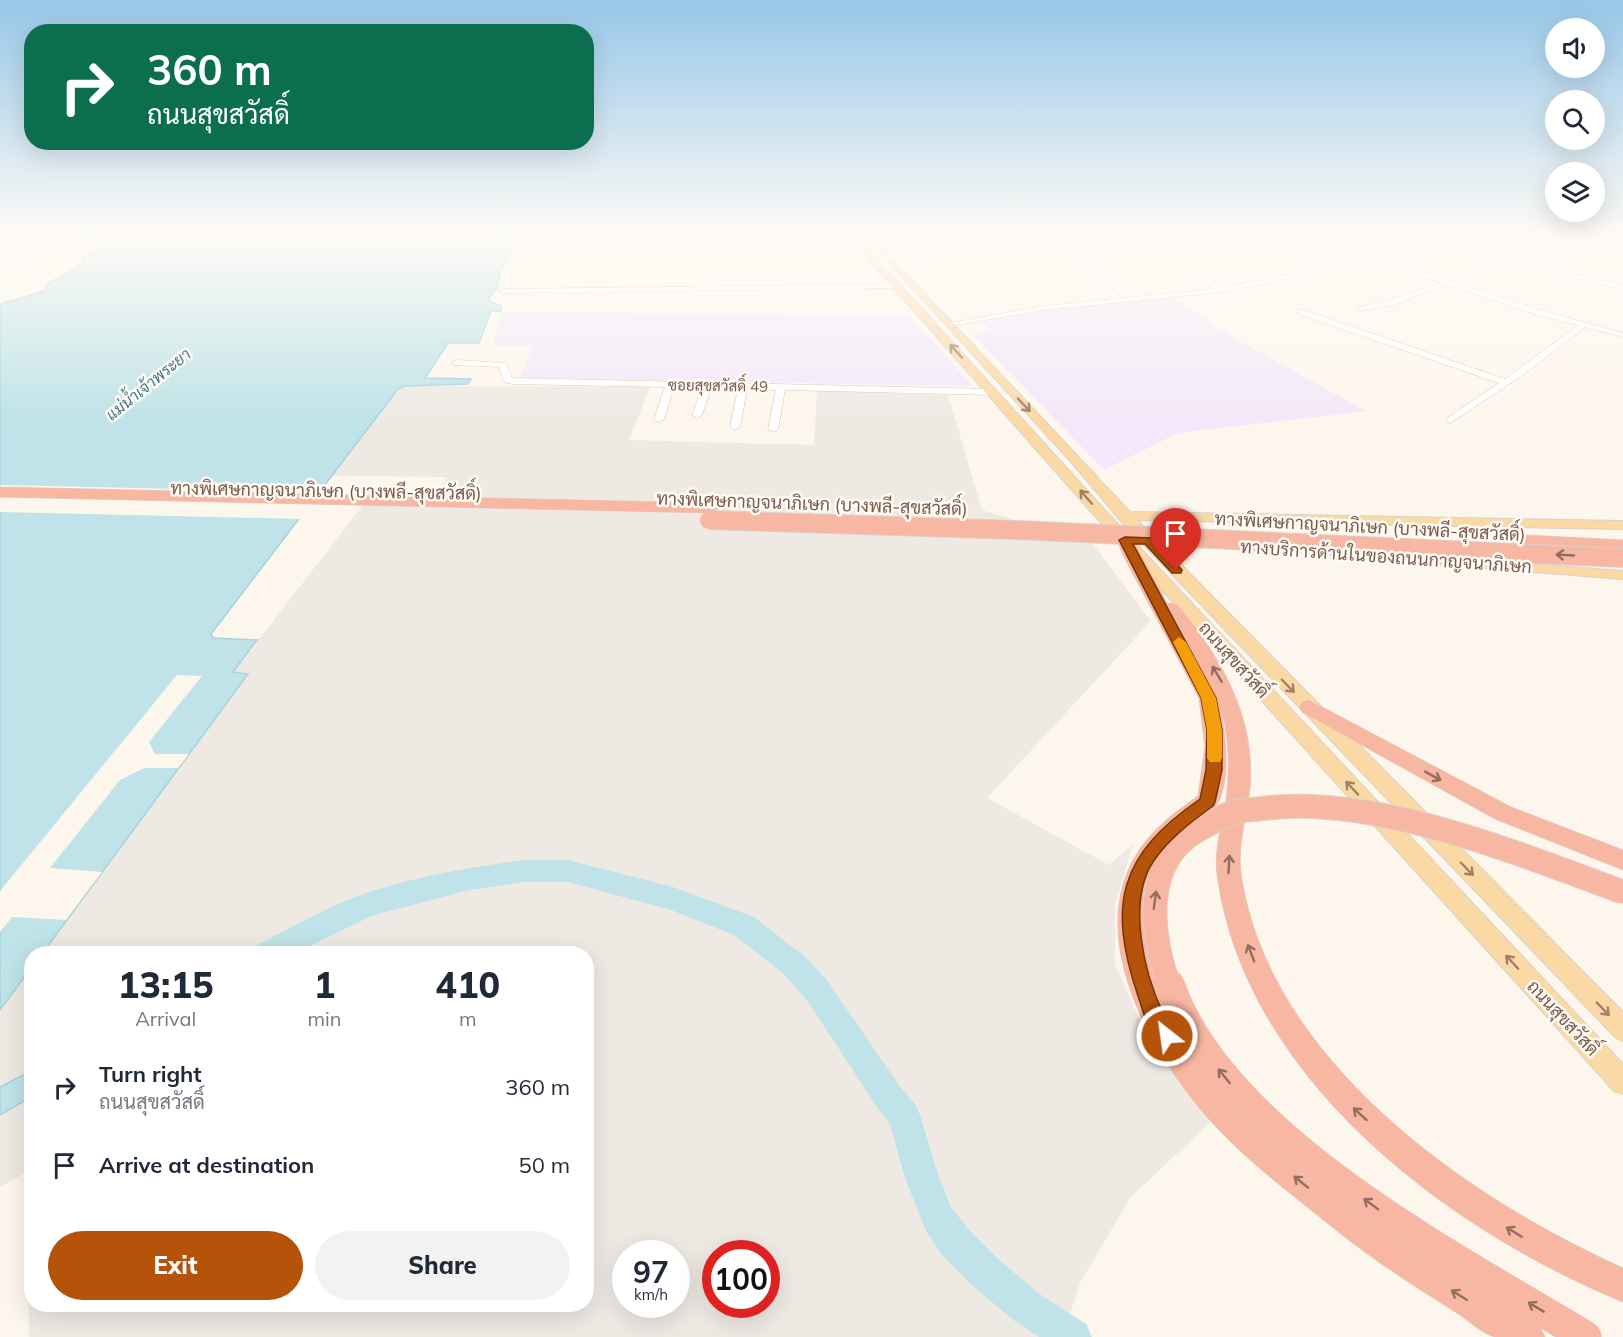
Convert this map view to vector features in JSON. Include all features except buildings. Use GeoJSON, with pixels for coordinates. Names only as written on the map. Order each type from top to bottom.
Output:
{"type":"FeatureCollection","features":[{"type":"Feature","properties":{"kind":"highway","name":"ทางพิเศษกาญจนาภิเษก (บางพลี-สุขสวัสดิ์)"},"geometry":{"type":"LineString","coordinates":[[0,492],[1016,517],[1618,544]]}},
{"type":"Feature","properties":{"kind":"highway","name":"ทางพิเศษกาญจนาภิเษก (บางพลี-สุขสวัสดิ์)"},"geometry":{"type":"LineString","coordinates":[[0,504],[720,520],[1006,529],[1623,558]]}},
{"type":"Feature","properties":{"kind":"highway"},"geometry":{"type":"LineString","coordinates":[[1125,540],[1209,698],[1216,747],[1211,792],[1207,802],[1181,820],[1155,846],[1144,861],[1133,892],[1131,928],[1135,960],[1155,1019],[1190,1071],[1227,1117],[1274,1160],[1386,1249],[1527,1337]]}},
{"type":"Feature","properties":{"kind":"highway"},"geometry":{"type":"LineString","coordinates":[[1139,567],[1195,638],[1211,663],[1221,679],[1235,718],[1239,752],[1239,785],[1228,873],[1239,921],[1261,978],[1296,1038],[1349,1104],[1400,1150],[1457,1195],[1517,1234],[1581,1269],[1623,1285]]}},
{"type":"Feature","properties":{"kind":"highway"},"geometry":{"type":"LineString","coordinates":[[1309,707],[1503,813],[1623,860]]}},
{"type":"Feature","properties":{"kind":"highway"},"geometry":{"type":"LineString","coordinates":[[1586,1337],[1381,1212],[1285,1139],[1225,1079],[1181,1016],[1161,966],[1153,912],[1158,877],[1177,844],[1203,822],[1248,809],[1283,806],[1334,807],[1397,819],[1494,846],[1623,892]]}},
{"type":"Feature","properties":{"kind":"main road","name":"ถนนสุขสวัสดิ์"},"geometry":{"type":"LineString","coordinates":[[907,296],[1125,540],[1623,1083]]}},
{"type":"Feature","properties":{"kind":"main road","name":"ถนนสุขสวัสดิ์"},"geometry":{"type":"LineString","coordinates":[[924,296],[1077,461],[1124,516],[1623,1029]]}},
{"type":"Feature","properties":{"kind":"main road"},"geometry":{"type":"LineString","coordinates":[[1124,516],[1208,520],[1443,521],[1623,525]]}},
{"type":"Feature","properties":{"kind":"main road","name":"ทางบริการด้านในของถนนกาญจนาภิเษก"},"geometry":{"type":"LineString","coordinates":[[1125,540],[1276,548],[1451,563],[1623,574]]}},
{"type":"Feature","properties":{"kind":"street"},"geometry":{"type":"LineString","coordinates":[[1116,296],[1121,301]]}},
{"type":"Feature","properties":{"kind":"street"},"geometry":{"type":"LineString","coordinates":[[949,324],[1044,308],[1164,296]]}},
{"type":"Feature","properties":{"kind":"street"},"geometry":{"type":"LineString","coordinates":[[1361,309],[1390,303],[1407,296]]}},
{"type":"Feature","properties":{"kind":"street"},"geometry":{"type":"LineString","coordinates":[[1495,296],[1583,325],[1623,335]]}},
{"type":"Feature","properties":{"kind":"street"},"geometry":{"type":"LineString","coordinates":[[1301,312],[1504,382]]}},
{"type":"Feature","properties":{"kind":"street"},"geometry":{"type":"LineString","coordinates":[[1450,420],[1583,325]]}},
{"type":"Feature","properties":{"kind":"street","name":"ซอยสุขสวัสดิ์ 49"},"geometry":{"type":"LineString","coordinates":[[456,363],[503,364],[507,380],[512,381],[993,392]]}},
{"type":"Feature","properties":{"kind":"street"},"geometry":{"type":"LineString","coordinates":[[659,419],[670,385]]}},
{"type":"Feature","properties":{"kind":"street"},"geometry":{"type":"LineString","coordinates":[[697,415],[707,386]]}},
{"type":"Feature","properties":{"kind":"street"},"geometry":{"type":"LineString","coordinates":[[735,427],[743,386]]}},
{"type":"Feature","properties":{"kind":"street"},"geometry":{"type":"LineString","coordinates":[[773,429],[781,387]]}},
{"type":"Feature","properties":{"kind":"shaded area"},"geometry":{"type":"Polygon","coordinates":[[[1172,297],[1232,337],[1366,411],[1178,433],[1104,470],[972,334],[989,330],[980,321],[1046,309],[1172,297]]]}},
{"type":"Feature","properties":{"kind":"shaded area"},"geometry":{"type":"Polygon","coordinates":[[[503,312],[909,316],[973,386],[520,378],[533,346],[492,345],[503,312]]]}},
{"type":"Feature","properties":{"kind":"shaded area"},"geometry":{"type":"Polygon","coordinates":[[[405,386],[650,387],[629,440],[814,445],[817,391],[948,395],[982,510],[1093,544],[1151,621],[987,798],[1109,865],[1133,844],[1115,905],[1115,964],[1141,1023],[1216,1117],[1130,1198],[1080,1283],[1063,1337],[29,1337],[29,1312],[594,1312],[594,946],[48,946],[248,674],[233,673],[363,505],[429,504],[448,477],[332,476],[399,389],[405,386]]]}},
{"type":"Feature","properties":{"kind":"shaded area"},"geometry":{"type":"Polygon","coordinates":[[[24,977],[24,1075],[0,1087],[0,1010],[24,977]]]}},
{"type":"Feature","properties":{"kind":"shaded area"},"geometry":{"type":"Polygon","coordinates":[[[24,1101],[24,1174],[0,1187],[0,1115],[24,1101]]]}},
{"type":"Feature","properties":{"kind":"water","name":"แม่น้ำเจ้าพระยา"},"geometry":{"type":"Polygon","coordinates":[[[26,296],[490,296],[490,302],[501,306],[501,311],[491,311],[479,343],[448,343],[425,378],[471,379],[468,384],[405,386],[398,389],[211,634],[213,638],[257,640],[233,672],[248,674],[48,946],[24,946],[24,977],[0,1010],[0,305],[26,296]]]}},
{"type":"Feature","properties":{"kind":"water"},"geometry":{"type":"Polygon","coordinates":[[[24,1075],[24,1101],[0,1115],[0,1087],[24,1075]]]}},
{"type":"Feature","properties":{"kind":"pier"},"geometry":{"type":"Polygon","coordinates":[[[0,485],[323,492],[303,519],[0,512],[0,485]]]}},
{"type":"Feature","properties":{"kind":"pier"},"geometry":{"type":"Polygon","coordinates":[[[177,675],[202,676],[149,742],[155,754],[189,754],[178,768],[144,768],[120,780],[50,868],[102,872],[66,920],[12,917],[0,932],[0,891],[177,675]]]}},
{"type":"Feature","properties":{"kind":"waterway"},"geometry":{"type":"LineString","coordinates":[[282,946],[338,917],[367,905],[469,879],[525,871],[568,871],[673,899],[744,926],[794,965],[816,989],[890,1099],[904,1115],[922,1178],[938,1219],[956,1243],[1025,1306],[1073,1337]]}},
{"type":"Feature","properties":{"kind":"slow traffic"},"geometry":{"type":"LineString","coordinates":[[1179,642],[1209,698],[1216,747],[1215,758]]}},
{"type":"Feature","properties":{"kind":"route"},"geometry":{"type":"LineString","coordinates":[[1167,1036],[1155,1019],[1135,960],[1131,928],[1133,892],[1144,861],[1155,846],[1181,820],[1207,802],[1211,792],[1216,747],[1209,698],[1125,540],[1148,541],[1176,570]]}}]}
